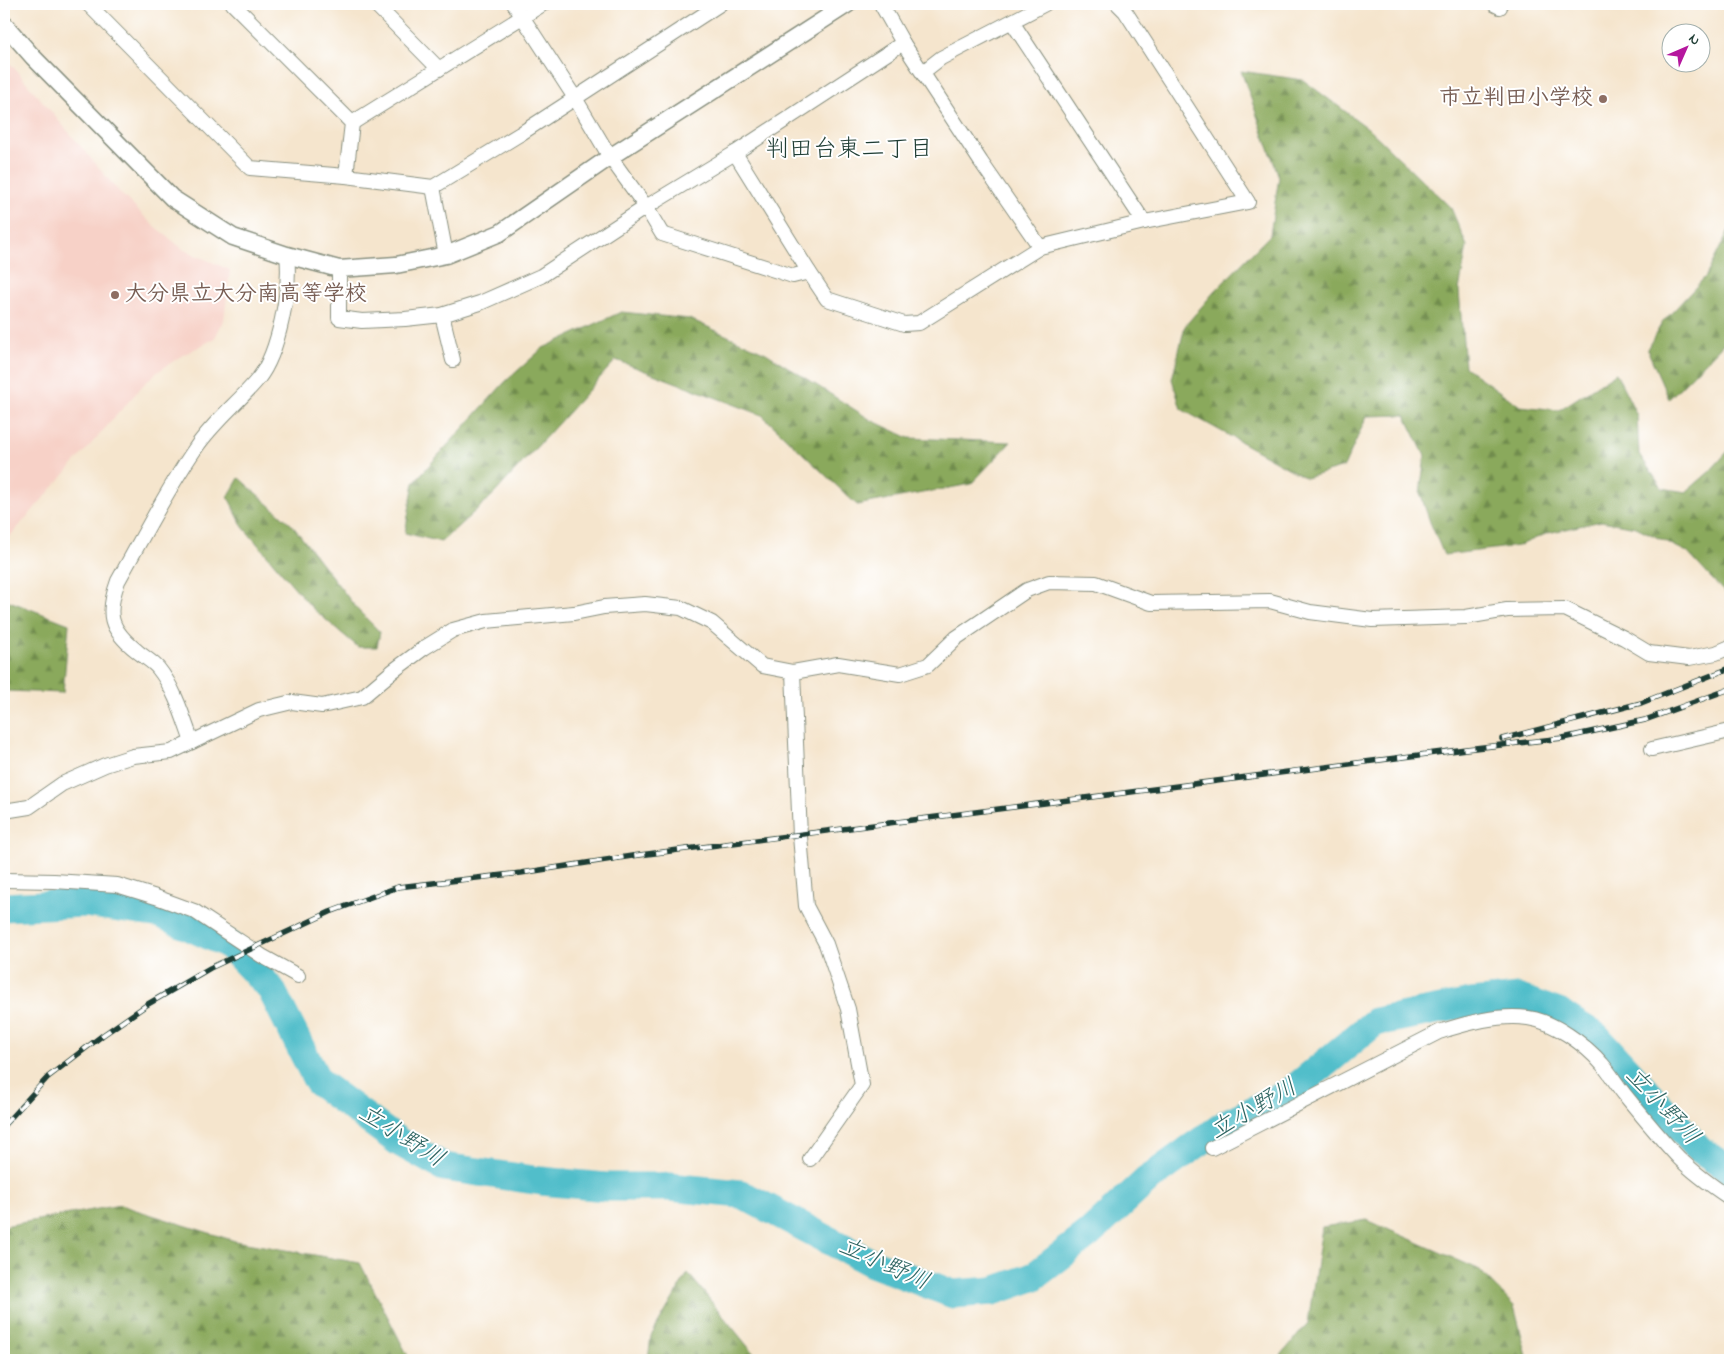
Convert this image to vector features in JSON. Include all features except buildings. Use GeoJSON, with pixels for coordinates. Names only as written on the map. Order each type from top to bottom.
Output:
{"type":"FeatureCollection","features":[{"type":"Feature","properties":{"kind":"street"},"geometry":{"type":"LineString","coordinates":[[233,4],[352,124]]}},
{"type":"Feature","properties":{"kind":"street"},"geometry":{"type":"LineString","coordinates":[[375,4],[439,69]]}},
{"type":"Feature","properties":{"kind":"street"},"geometry":{"type":"LineString","coordinates":[[514,4],[524,16],[610,157],[646,207],[662,234],[793,276],[809,272]]}},
{"type":"Feature","properties":{"kind":"street"},"geometry":{"type":"LineString","coordinates":[[352,124],[543,4]]}},
{"type":"Feature","properties":{"kind":"street"},"geometry":{"type":"LineString","coordinates":[[95,6],[250,168],[346,176],[433,187],[720,4]]}},
{"type":"Feature","properties":{"kind":"street"},"geometry":{"type":"LineString","coordinates":[[4,24],[32,57],[172,198],[233,237],[287,255],[339,268],[396,266],[446,255],[500,233],[610,157],[848,4]]}},
{"type":"Feature","properties":{"kind":"street"},"geometry":{"type":"LineString","coordinates":[[881,4],[903,43],[981,162],[1040,247]]}},
{"type":"Feature","properties":{"kind":"street"},"geometry":{"type":"LineString","coordinates":[[923,72],[941,58],[1045,4]]}},
{"type":"Feature","properties":{"kind":"street"},"geometry":{"type":"LineString","coordinates":[[735,153],[827,299],[904,324],[919,323],[1040,247],[1144,222],[1248,202],[1125,11],[1118,4]]}},
{"type":"Feature","properties":{"kind":"street"},"geometry":{"type":"LineString","coordinates":[[1012,22],[1144,222]]}},
{"type":"Feature","properties":{"kind":"street"},"geometry":{"type":"LineString","coordinates":[[339,268],[339,318],[362,321],[396,320],[442,314],[480,303],[541,276],[646,207],[735,153],[903,43]]}},
{"type":"Feature","properties":{"kind":"street"},"geometry":{"type":"LineString","coordinates":[[346,176],[352,124]]}},
{"type":"Feature","properties":{"kind":"street"},"geometry":{"type":"LineString","coordinates":[[433,187],[446,255]]}},
{"type":"Feature","properties":{"kind":"street"},"geometry":{"type":"LineString","coordinates":[[192,742],[177,701],[158,667],[121,637],[111,618],[112,600],[118,581],[181,469],[204,435],[259,377],[274,348],[282,320],[289,268],[287,255]]}},
{"type":"Feature","properties":{"kind":"street"},"geometry":{"type":"LineString","coordinates":[[442,314],[453,360]]}},
{"type":"Feature","properties":{"kind":"street"},"geometry":{"type":"LineString","coordinates":[[4,811],[29,807],[62,784],[105,765],[133,756],[171,752],[259,710],[292,702],[322,706],[362,697],[401,665],[453,630],[486,621],[574,613],[604,607],[645,604],[681,608],[712,623],[762,666],[793,672],[838,664],[900,674],[928,665],[964,633],[1027,590],[1048,582],[1096,583],[1151,603],[1270,601],[1310,612],[1372,620],[1466,617],[1507,610],[1565,609],[1624,638],[1649,653],[1689,658],[1716,653],[1730,647]]}},
{"type":"Feature","properties":{"kind":"street"},"geometry":{"type":"LineString","coordinates":[[793,672],[800,836],[806,906],[826,944],[848,1009],[862,1085],[810,1159]]}},
{"type":"Feature","properties":{"kind":"street"},"geometry":{"type":"LineString","coordinates":[[1652,749],[1730,731]]}},
{"type":"Feature","properties":{"kind":"street"},"geometry":{"type":"LineString","coordinates":[[4,880],[117,885],[156,897],[194,911],[262,956],[298,976]]}},
{"type":"Feature","properties":{"kind":"street"},"geometry":{"type":"LineString","coordinates":[[1212,1148],[1439,1032],[1471,1022],[1499,1017],[1529,1018],[1552,1025],[1576,1041],[1601,1063],[1625,1095],[1680,1159],[1704,1181],[1730,1198]]}},
{"type":"Feature","properties":{"kind":"shaded area","name":"大分県立大分南高等学校"},"geometry":{"type":"Polygon","coordinates":[[[4,56],[121,194],[153,225],[184,250],[230,270],[224,320],[214,339],[181,356],[156,373],[144,384],[4,543],[4,56]]]}},
{"type":"Feature","properties":{"kind":"green space"},"geometry":{"type":"Polygon","coordinates":[[[1241,71],[1303,80],[1369,129],[1451,208],[1467,246],[1459,290],[1465,367],[1520,406],[1559,410],[1616,373],[1637,415],[1639,454],[1662,488],[1686,492],[1709,472],[1730,449],[1730,594],[1726,594],[1687,552],[1636,527],[1601,521],[1548,533],[1518,546],[1444,555],[1420,493],[1425,456],[1405,415],[1367,416],[1344,467],[1306,478],[1181,409],[1172,379],[1185,326],[1214,292],[1270,235],[1279,177],[1241,71]]]}},
{"type":"Feature","properties":{"kind":"green space"},"geometry":{"type":"Polygon","coordinates":[[[1730,228],[1730,337],[1669,399],[1647,349],[1662,323],[1706,276],[1730,228]]]}},
{"type":"Feature","properties":{"kind":"green space"},"geometry":{"type":"Polygon","coordinates":[[[621,312],[690,319],[766,353],[871,420],[909,438],[1011,442],[971,484],[857,505],[762,415],[616,360],[493,495],[441,542],[405,533],[414,482],[505,382],[543,348],[621,312]]]}},
{"type":"Feature","properties":{"kind":"green space"},"geometry":{"type":"Polygon","coordinates":[[[239,478],[292,525],[357,609],[380,632],[377,647],[358,647],[312,608],[243,527],[228,497],[239,478]]]}},
{"type":"Feature","properties":{"kind":"green space"},"geometry":{"type":"Polygon","coordinates":[[[4,599],[69,624],[63,693],[4,691],[4,599]]]}},
{"type":"Feature","properties":{"kind":"green space"},"geometry":{"type":"Polygon","coordinates":[[[120,1205],[235,1241],[360,1263],[410,1360],[4,1360],[4,1226],[120,1205]]]}},
{"type":"Feature","properties":{"kind":"green space"},"geometry":{"type":"Polygon","coordinates":[[[1367,1220],[1478,1269],[1514,1306],[1528,1360],[1277,1360],[1308,1323],[1322,1227],[1367,1220]]]}},
{"type":"Feature","properties":{"kind":"green space"},"geometry":{"type":"Polygon","coordinates":[[[688,1273],[754,1354],[768,1360],[648,1360],[651,1336],[688,1273]]]}},
{"type":"Feature","properties":{"kind":"waterway","name":"立小野川"},"geometry":{"type":"LineString","coordinates":[[4,907],[84,903],[161,914],[228,944],[271,989],[318,1082],[399,1142],[444,1167],[541,1181],[606,1187],[669,1187],[741,1194],[872,1263],[953,1294],[993,1291],[1033,1277],[1089,1234],[1146,1181],[1227,1123],[1289,1093],[1375,1022],[1471,1003],[1518,998],[1559,1013],[1596,1036],[1700,1150],[1730,1170]]}},
{"type":"Feature","properties":{"kind":"railway"},"geometry":{"type":"LineString","coordinates":[[1502,739],[1641,703],[1730,668]]}},
{"type":"Feature","properties":{"kind":"railway"},"geometry":{"type":"LineString","coordinates":[[4,1125],[48,1077],[148,1004],[210,968],[330,912],[398,887],[521,873],[632,856],[1563,738],[1645,720],[1730,689]]}},
{"type":"Feature","properties":{"kind":"place","name":"市立判田小学校"},"geometry":{"type":"Point","coordinates":[1603,99]}},
{"type":"Feature","properties":{"kind":"place","name":"大分県立大分南高等学校"},"geometry":{"type":"Point","coordinates":[115,295]}},
{"type":"Feature","properties":{"kind":"district","name":"判田台東二丁目"},"geometry":{"type":"Point","coordinates":[849,150]}}]}
